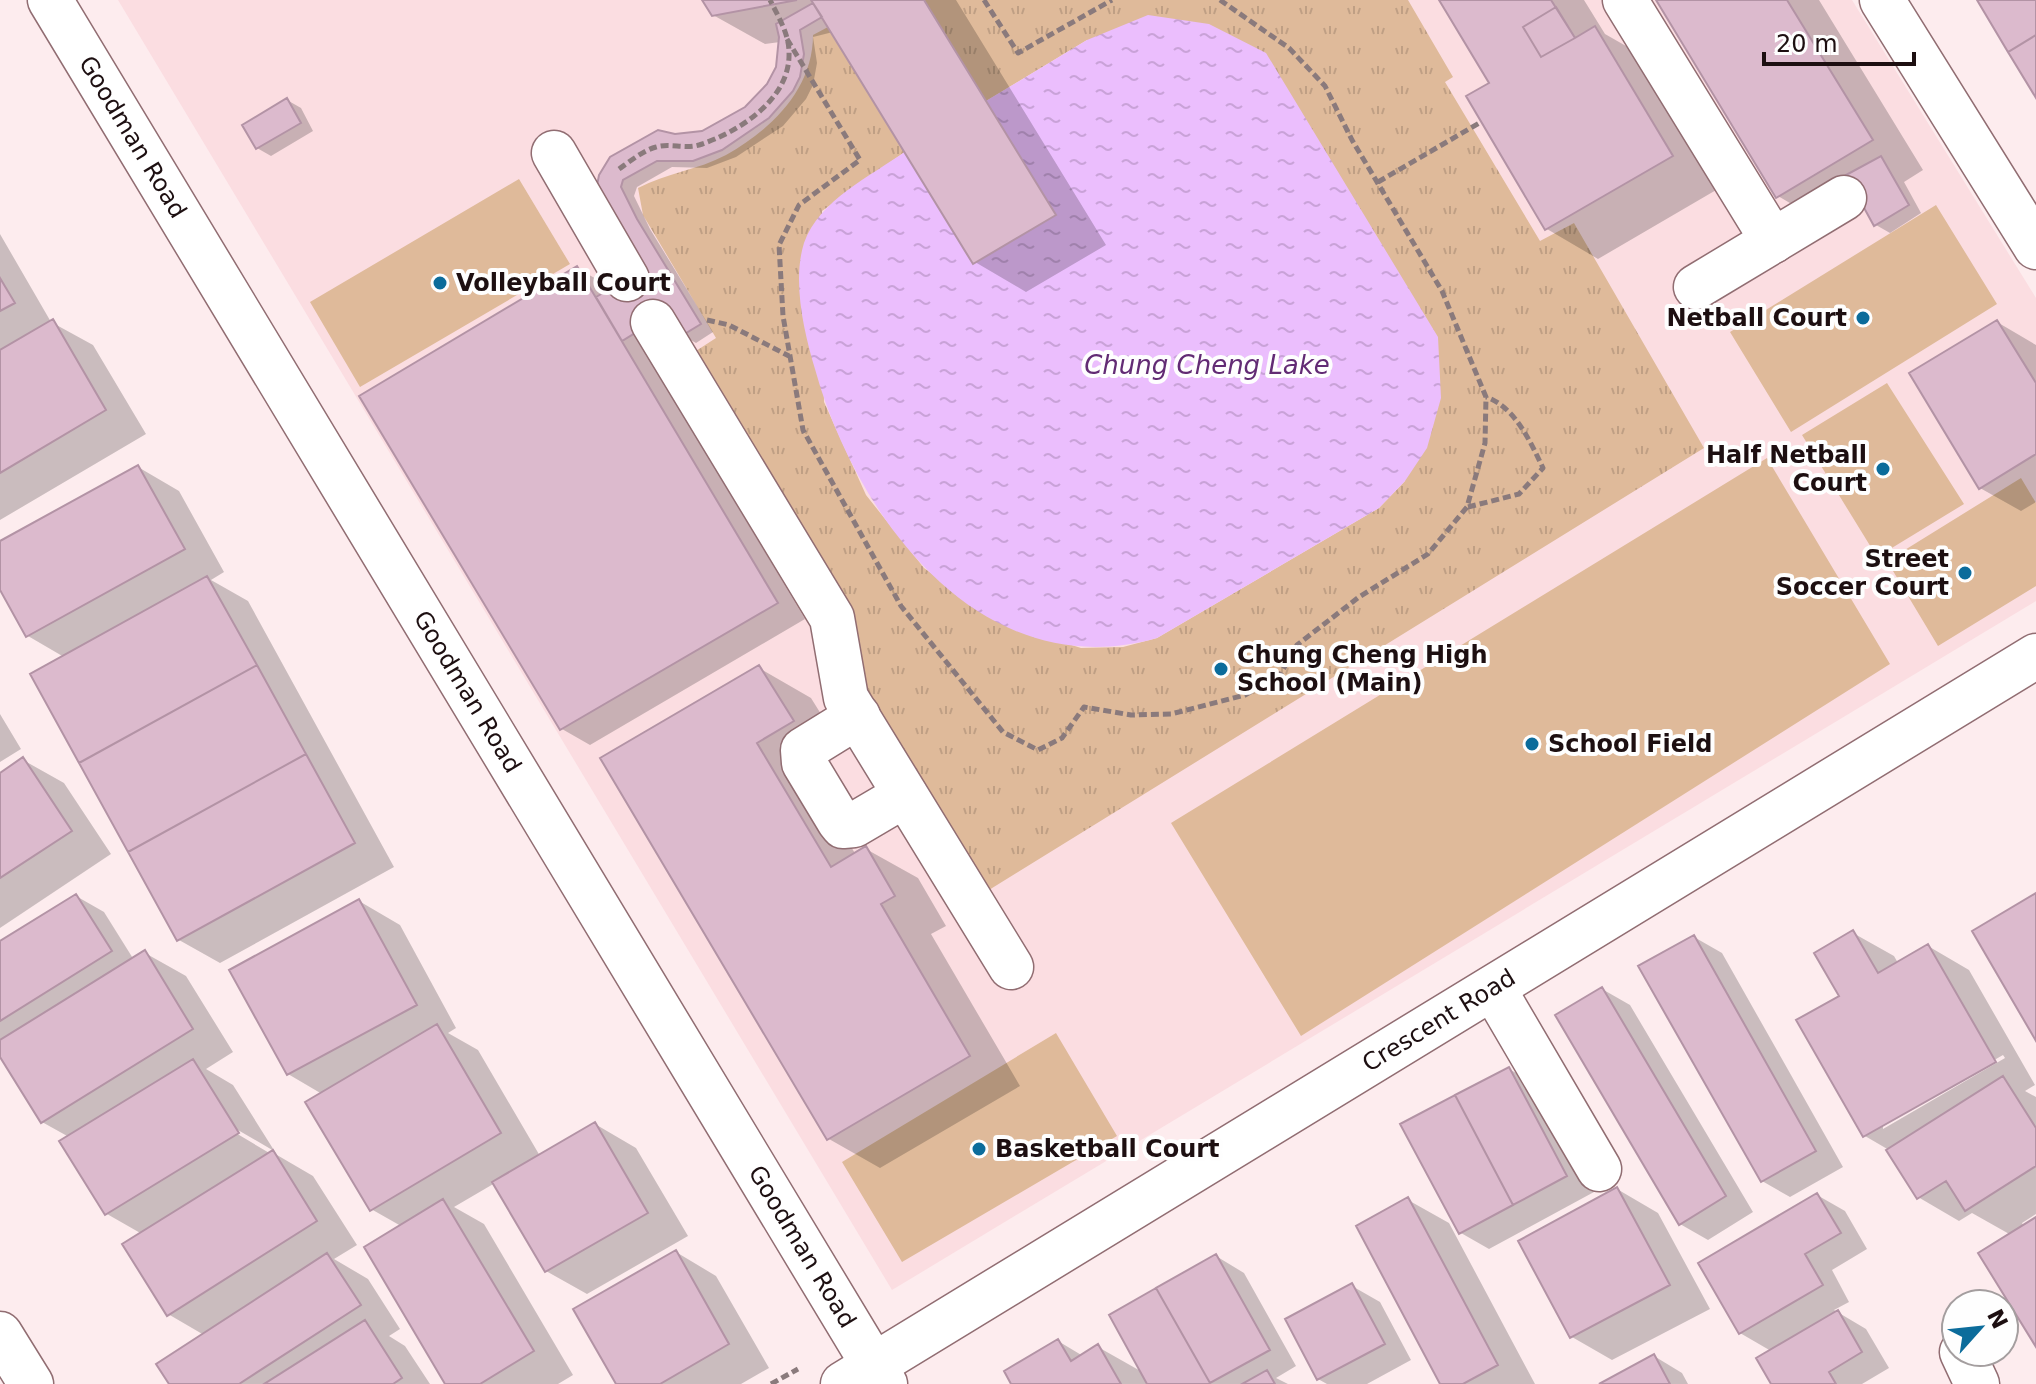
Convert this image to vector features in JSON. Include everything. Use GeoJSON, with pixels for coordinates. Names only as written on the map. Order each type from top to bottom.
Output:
{"type":"FeatureCollection","features":[{"type":"Feature","properties":{"kind":"street","name":"Goodman Road"},"geometry":{"type":"LineString","coordinates":[[50,0],[867,1378]]}},
{"type":"Feature","properties":{"kind":"street"},"geometry":{"type":"LineString","coordinates":[[1625,0],[1773,241]]}},
{"type":"Feature","properties":{"kind":"street"},"geometry":{"type":"LineString","coordinates":[[1882,0],[2036,247]]}},
{"type":"Feature","properties":{"kind":"street"},"geometry":{"type":"LineString","coordinates":[[554,153],[627,279]]}},
{"type":"Feature","properties":{"kind":"street"},"geometry":{"type":"LineString","coordinates":[[1696,287],[1844,198]]}},
{"type":"Feature","properties":{"kind":"street"},"geometry":{"type":"LineString","coordinates":[[673,319],[832,618],[846,698],[1011,967]]}},
{"type":"Feature","properties":{"kind":"street","name":"Crescent Road"},"geometry":{"type":"LineString","coordinates":[[867,1378],[1493,988],[2036,656]]}},
{"type":"Feature","properties":{"kind":"street"},"geometry":{"type":"LineString","coordinates":[[858,716],[803,750],[804,763],[843,826],[854,825],[905,795]]}},
{"type":"Feature","properties":{"kind":"street"},"geometry":{"type":"LineString","coordinates":[[1493,988],[1599,1169]]}},
{"type":"Feature","properties":{"kind":"street"},"geometry":{"type":"LineString","coordinates":[[0,1334],[31,1384]]}},
{"type":"Feature","properties":{"kind":"path"},"geometry":{"type":"LineString","coordinates":[[984,0],[1018,53],[1112,0]]}},
{"type":"Feature","properties":{"kind":"path"},"geometry":{"type":"LineString","coordinates":[[771,2],[787,39],[860,160],[799,205],[779,245],[783,316],[803,430],[901,606],[1003,732],[1038,750],[1062,738],[1084,707],[1131,715],[1171,714],[1245,695],[1280,675],[1297,645],[1359,597],[1428,554],[1467,507],[1485,443],[1486,397],[1442,291],[1325,86],[1289,48],[1220,0]]}},
{"type":"Feature","properties":{"kind":"path"},"geometry":{"type":"LineString","coordinates":[[613,176],[620,167],[658,146],[697,146],[746,122],[775,95],[787,68],[787,39]]}},
{"type":"Feature","properties":{"kind":"path"},"geometry":{"type":"LineString","coordinates":[[1378,182],[1481,122]]}},
{"type":"Feature","properties":{"kind":"path"},"geometry":{"type":"LineString","coordinates":[[673,319],[729,325],[789,357]]}},
{"type":"Feature","properties":{"kind":"path"},"geometry":{"type":"LineString","coordinates":[[1467,507],[1519,494],[1543,468],[1528,437],[1502,402],[1486,397]]}},
{"type":"Feature","properties":{"kind":"shaded area","name":"Chung Cheng High School (Main)"},"geometry":{"type":"Polygon","coordinates":[[[118,0],[1852,0],[2036,298],[2036,601],[892,1290],[118,0]]]}},
{"type":"Feature","properties":{"kind":"green space"},"geometry":{"type":"Polygon","coordinates":[[[924,0],[1408,0],[1453,77],[1445,82],[1540,241],[1574,223],[1704,448],[976,898],[685,358],[716,338],[643,215],[638,188],[726,155],[759,133],[797,90],[806,73],[813,35],[828,27],[906,151],[822,211],[824,402],[866,495],[924,568],[996,621],[1081,648],[1123,647],[1157,638],[1379,508],[1405,481],[1087,40],[986,101],[924,0]]]}},
{"type":"Feature","properties":{"kind":"green space","name":"Volleyball Court"},"geometry":{"type":"Polygon","coordinates":[[[519,179],[570,264],[360,387],[310,302],[519,179]]]}},
{"type":"Feature","properties":{"kind":"green space","name":"Netball Court"},"geometry":{"type":"Polygon","coordinates":[[[1936,205],[1997,304],[1791,432],[1730,332],[1936,205]]]}},
{"type":"Feature","properties":{"kind":"green space","name":"Half Netball Court"},"geometry":{"type":"Polygon","coordinates":[[[1887,383],[1964,504],[1877,557],[1802,435],[1887,383]]]}},
{"type":"Feature","properties":{"kind":"green space","name":"School Field"},"geometry":{"type":"Polygon","coordinates":[[[1767,458],[1890,664],[1301,1036],[1171,823],[1767,458]]]}},
{"type":"Feature","properties":{"kind":"green space","name":"Street Soccer Court"},"geometry":{"type":"Polygon","coordinates":[[[2021,478],[2036,503],[2036,586],[1938,646],[1887,561],[2021,478]]]}},
{"type":"Feature","properties":{"kind":"green space","name":"Basketball Court"},"geometry":{"type":"Polygon","coordinates":[[[1056,1033],[1117,1136],[902,1262],[842,1162],[1056,1033]]]}},
{"type":"Feature","properties":{"kind":"water","name":"Chung Cheng Lake"},"geometry":{"type":"Polygon","coordinates":[[[1148,15],[1209,24],[1266,53],[1438,337],[1441,398],[1427,448],[1405,481],[1379,508],[1157,638],[1094,647],[1036,638],[983,614],[936,578],[895,533],[861,481],[834,425],[807,339],[799,274],[804,243],[821,214],[848,190],[906,151],[973,263],[1056,215],[986,101],[1087,40],[1148,15]]]}},
{"type":"Feature","properties":{"kind":"building"},"geometry":{"type":"Polygon","coordinates":[[[702,0],[797,0],[712,16],[702,0]]]}},
{"type":"Feature","properties":{"kind":"building"},"geometry":{"type":"Polygon","coordinates":[[[811,0],[924,0],[1056,215],[973,264],[811,0]]]}},
{"type":"Feature","properties":{"kind":"building"},"geometry":{"type":"Polygon","coordinates":[[[1439,0],[1551,0],[1575,38],[1595,26],[1673,156],[1545,230],[1466,96],[1489,83],[1439,0]]]}},
{"type":"Feature","properties":{"kind":"building"},"geometry":{"type":"Polygon","coordinates":[[[1656,0],[1787,0],[1873,140],[1776,198],[1656,0]]]}},
{"type":"Feature","properties":{"kind":"building"},"geometry":{"type":"Polygon","coordinates":[[[1977,0],[2036,0],[2036,35],[2008,52],[1977,0]]]}},
{"type":"Feature","properties":{"kind":"building"},"geometry":{"type":"Polygon","coordinates":[[[813,3],[822,17],[800,30],[804,54],[800,77],[793,91],[769,118],[722,150],[693,161],[657,161],[623,180],[621,187],[637,219],[701,324],[681,336],[653,322],[622,341],[596,297],[627,279],[596,191],[599,175],[610,157],[658,130],[675,134],[702,131],[745,107],[767,84],[776,67],[779,37],[776,24],[813,3]]]}},
{"type":"Feature","properties":{"kind":"building"},"geometry":{"type":"Polygon","coordinates":[[[1556,7],[1575,38],[1541,57],[1523,27],[1556,7]]]}},
{"type":"Feature","properties":{"kind":"building"},"geometry":{"type":"Polygon","coordinates":[[[2036,35],[2036,98],[2008,52],[2036,35]]]}},
{"type":"Feature","properties":{"kind":"building"},"geometry":{"type":"Polygon","coordinates":[[[287,98],[301,123],[256,149],[242,125],[287,98]]]}},
{"type":"Feature","properties":{"kind":"building"},"geometry":{"type":"Polygon","coordinates":[[[1881,156],[1909,205],[1874,226],[1846,175],[1881,156]]]}},
{"type":"Feature","properties":{"kind":"building"},"geometry":{"type":"Polygon","coordinates":[[[577,266],[778,603],[560,730],[359,396],[577,266]]]}},
{"type":"Feature","properties":{"kind":"building"},"geometry":{"type":"Polygon","coordinates":[[[0,278],[15,303],[0,311],[0,278]]]}},
{"type":"Feature","properties":{"kind":"building"},"geometry":{"type":"Polygon","coordinates":[[[53,319],[106,410],[0,473],[0,350],[53,319]]]}},
{"type":"Feature","properties":{"kind":"building"},"geometry":{"type":"Polygon","coordinates":[[[1997,320],[2036,383],[2036,454],[1979,489],[1909,373],[1997,320]]]}},
{"type":"Feature","properties":{"kind":"building"},"geometry":{"type":"Polygon","coordinates":[[[138,465],[185,549],[26,637],[0,590],[0,541],[138,465]]]}},
{"type":"Feature","properties":{"kind":"building"},"geometry":{"type":"Polygon","coordinates":[[[207,576],[257,665],[79,763],[30,674],[207,576]]]}},
{"type":"Feature","properties":{"kind":"building"},"geometry":{"type":"Polygon","coordinates":[[[257,665],[306,754],[128,852],[79,763],[257,665]]]}},
{"type":"Feature","properties":{"kind":"building"},"geometry":{"type":"Polygon","coordinates":[[[759,665],[794,721],[757,743],[831,867],[866,846],[895,896],[881,904],[970,1056],[827,1140],[600,758],[759,665]]]}},
{"type":"Feature","properties":{"kind":"building"},"geometry":{"type":"Polygon","coordinates":[[[306,754],[355,843],[177,941],[128,852],[306,754]]]}},
{"type":"Feature","properties":{"kind":"building"},"geometry":{"type":"Polygon","coordinates":[[[23,757],[72,831],[0,878],[0,773],[23,757]]]}},
{"type":"Feature","properties":{"kind":"building"},"geometry":{"type":"Polygon","coordinates":[[[2036,893],[2036,1041],[1972,931],[2036,893]]]}},
{"type":"Feature","properties":{"kind":"building"},"geometry":{"type":"Polygon","coordinates":[[[76,894],[112,951],[0,1021],[0,941],[76,894]]]}},
{"type":"Feature","properties":{"kind":"building"},"geometry":{"type":"Polygon","coordinates":[[[359,899],[417,1005],[287,1075],[229,970],[359,899]]]}},
{"type":"Feature","properties":{"kind":"building"},"geometry":{"type":"Polygon","coordinates":[[[1853,930],[1878,973],[1928,944],[1996,1062],[1863,1137],[1796,1020],[1839,996],[1814,953],[1853,930]]]}},
{"type":"Feature","properties":{"kind":"building"},"geometry":{"type":"Polygon","coordinates":[[[1694,935],[1816,1151],[1761,1182],[1638,966],[1694,935]]]}},
{"type":"Feature","properties":{"kind":"building"},"geometry":{"type":"Polygon","coordinates":[[[145,950],[193,1029],[41,1123],[0,1057],[0,1040],[145,950]]]}},
{"type":"Feature","properties":{"kind":"building"},"geometry":{"type":"Polygon","coordinates":[[[1602,987],[1726,1196],[1679,1225],[1555,1015],[1602,987]]]}},
{"type":"Feature","properties":{"kind":"building"},"geometry":{"type":"Polygon","coordinates":[[[437,1024],[501,1133],[370,1211],[305,1102],[437,1024]]]}},
{"type":"Feature","properties":{"kind":"building"},"geometry":{"type":"Polygon","coordinates":[[[193,1059],[239,1133],[105,1215],[59,1141],[193,1059]]]}},
{"type":"Feature","properties":{"kind":"building"},"geometry":{"type":"Polygon","coordinates":[[[1509,1067],[1567,1176],[1513,1205],[1455,1095],[1509,1067]]]}},
{"type":"Feature","properties":{"kind":"building"},"geometry":{"type":"Polygon","coordinates":[[[2003,1076],[2036,1128],[2036,1166],[1965,1211],[1946,1181],[1917,1199],[1886,1150],[2003,1076]]]}},
{"type":"Feature","properties":{"kind":"building"},"geometry":{"type":"Polygon","coordinates":[[[1455,1095],[1513,1205],[1459,1234],[1400,1124],[1455,1095]]]}},
{"type":"Feature","properties":{"kind":"building"},"geometry":{"type":"Polygon","coordinates":[[[595,1122],[648,1213],[545,1272],[492,1182],[595,1122]]]}},
{"type":"Feature","properties":{"kind":"building"},"geometry":{"type":"Polygon","coordinates":[[[273,1150],[317,1221],[167,1316],[122,1244],[273,1150]]]}},
{"type":"Feature","properties":{"kind":"building"},"geometry":{"type":"Polygon","coordinates":[[[1617,1187],[1670,1285],[1570,1338],[1518,1241],[1617,1187]]]}},
{"type":"Feature","properties":{"kind":"building"},"geometry":{"type":"Polygon","coordinates":[[[1817,1193],[1841,1233],[1805,1254],[1823,1285],[1739,1334],[1698,1263],[1817,1193]]]}},
{"type":"Feature","properties":{"kind":"building"},"geometry":{"type":"Polygon","coordinates":[[[1408,1197],[1498,1365],[1463,1384],[1440,1384],[1356,1226],[1408,1197]]]}},
{"type":"Feature","properties":{"kind":"building"},"geometry":{"type":"Polygon","coordinates":[[[443,1199],[534,1351],[480,1384],[445,1384],[364,1247],[443,1199]]]}},
{"type":"Feature","properties":{"kind":"building"},"geometry":{"type":"Polygon","coordinates":[[[2036,1217],[2036,1347],[2020,1321],[2020,1288],[2000,1288],[1978,1253],[2036,1217]]]}},
{"type":"Feature","properties":{"kind":"building"},"geometry":{"type":"Polygon","coordinates":[[[676,1250],[729,1344],[660,1384],[616,1384],[573,1309],[676,1250]]]}},
{"type":"Feature","properties":{"kind":"building"},"geometry":{"type":"Polygon","coordinates":[[[327,1253],[361,1305],[239,1384],[169,1384],[156,1364],[327,1253]]]}},
{"type":"Feature","properties":{"kind":"building"},"geometry":{"type":"Polygon","coordinates":[[[1216,1254],[1270,1350],[1210,1383],[1156,1288],[1216,1254]]]}},
{"type":"Feature","properties":{"kind":"building"},"geometry":{"type":"Polygon","coordinates":[[[1352,1283],[1385,1344],[1317,1380],[1285,1319],[1352,1283]]]}},
{"type":"Feature","properties":{"kind":"building"},"geometry":{"type":"Polygon","coordinates":[[[1156,1288],[1209,1384],[1147,1384],[1109,1315],[1156,1288]]]}},
{"type":"Feature","properties":{"kind":"building"},"geometry":{"type":"Polygon","coordinates":[[[1838,1310],[1862,1352],[1829,1372],[1836,1384],[1771,1384],[1756,1358],[1838,1310]]]}},
{"type":"Feature","properties":{"kind":"building"},"geometry":{"type":"Polygon","coordinates":[[[365,1320],[402,1378],[393,1384],[264,1384],[365,1320]]]}},
{"type":"Feature","properties":{"kind":"building"},"geometry":{"type":"Polygon","coordinates":[[[1058,1339],[1071,1361],[1098,1344],[1121,1384],[1011,1384],[1004,1371],[1058,1339]]]}},
{"type":"Feature","properties":{"kind":"building"},"geometry":{"type":"Polygon","coordinates":[[[1654,1354],[1670,1384],[1599,1384],[1654,1354]]]}},
{"type":"Feature","properties":{"kind":"building"},"geometry":{"type":"Polygon","coordinates":[[[1267,1370],[1275,1384],[1242,1384],[1267,1370]]]}},
{"type":"Feature","properties":{"kind":"place","name":"Volleyball Court"},"geometry":{"type":"Point","coordinates":[440,283]}},
{"type":"Feature","properties":{"kind":"place","name":"Netball Court"},"geometry":{"type":"Point","coordinates":[1863,318]}},
{"type":"Feature","properties":{"kind":"place","name":"Half Netball Court"},"geometry":{"type":"Point","coordinates":[1883,469]}},
{"type":"Feature","properties":{"kind":"place","name":"Street Soccer Court"},"geometry":{"type":"Point","coordinates":[1965,573]}},
{"type":"Feature","properties":{"kind":"place","name":"Chung Cheng High School (Main)"},"geometry":{"type":"Point","coordinates":[1221,669]}},
{"type":"Feature","properties":{"kind":"place","name":"School Field"},"geometry":{"type":"Point","coordinates":[1532,744]}},
{"type":"Feature","properties":{"kind":"place","name":"Basketball Court"},"geometry":{"type":"Point","coordinates":[979,1149]}}]}
